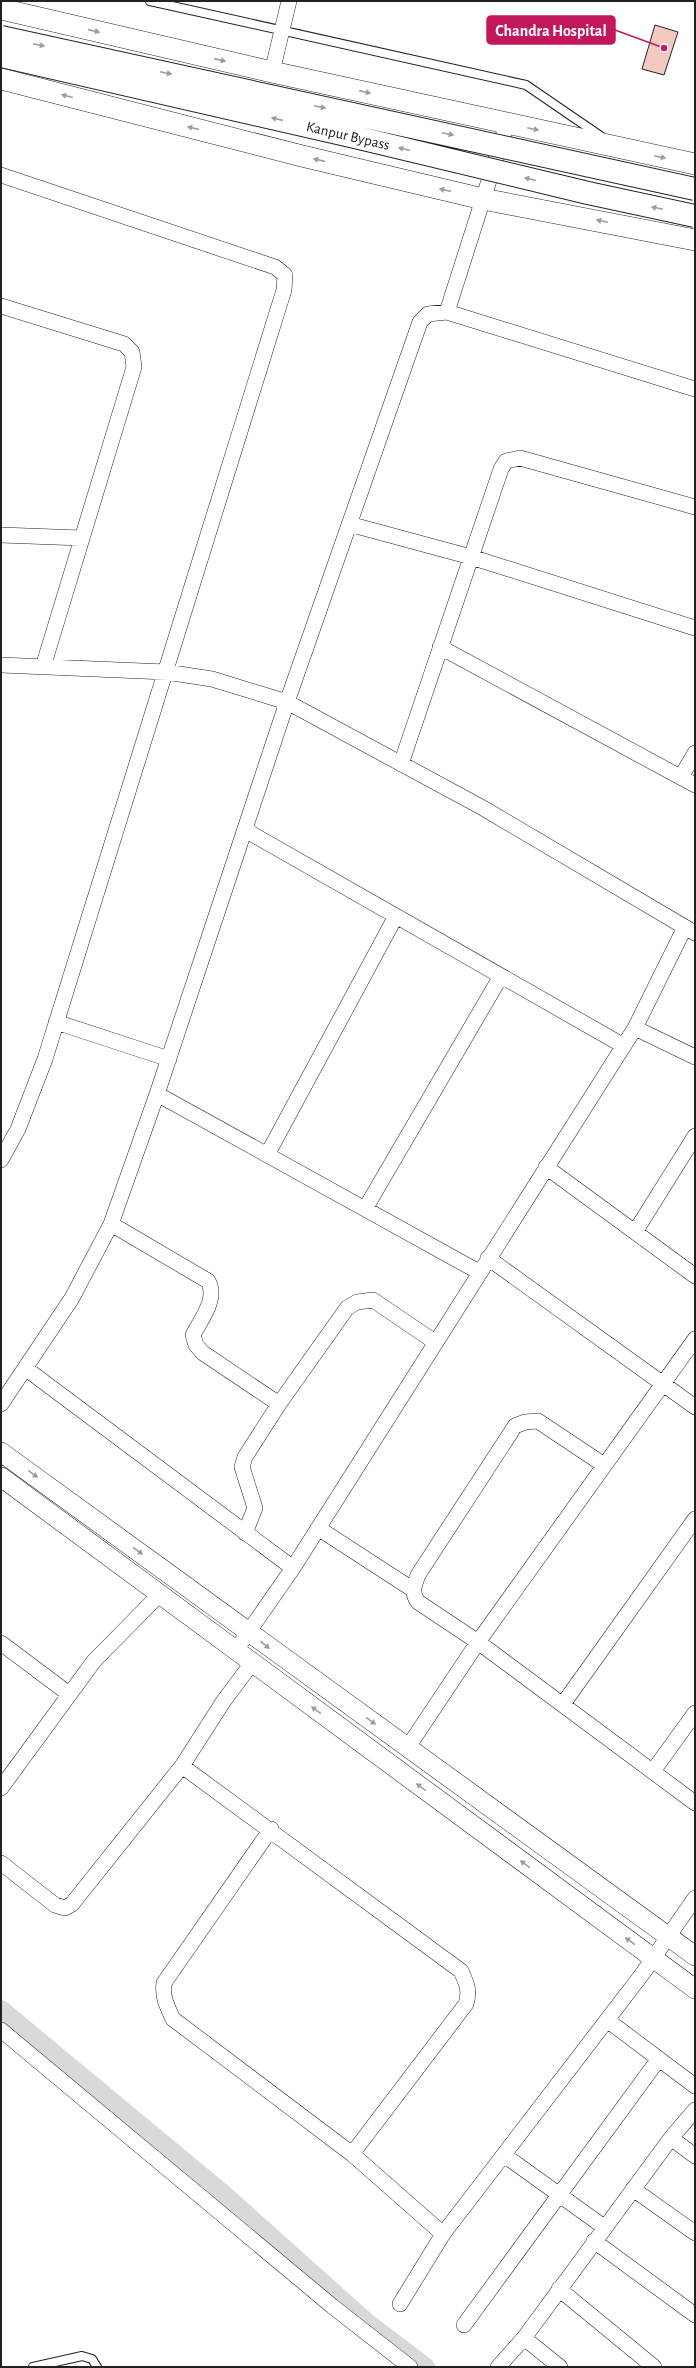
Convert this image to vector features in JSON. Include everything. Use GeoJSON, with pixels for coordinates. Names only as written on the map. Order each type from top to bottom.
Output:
{"type":"FeatureCollection","features":[{"type":"Feature","properties":{"kind":"highway","name":"Kanpur Bypass"},"geometry":{"type":"LineString","coordinates":[[1,37],[695,189]]}},
{"type":"Feature","properties":{"kind":"highway","name":"Kanpur Bypass"},"geometry":{"type":"LineString","coordinates":[[1,56],[355,137],[588,193],[695,216]]}},
{"type":"Feature","properties":{"kind":"main road"},"geometry":{"type":"LineString","coordinates":[[1,9],[272,72],[695,164]]}},
{"type":"Feature","properties":{"kind":"main road"},"geometry":{"type":"LineString","coordinates":[[1,79],[302,156],[483,199],[695,240]]}},
{"type":"Feature","properties":{"kind":"street"},"geometry":{"type":"LineString","coordinates":[[272,72],[289,1]]}},
{"type":"Feature","properties":{"kind":"street"},"geometry":{"type":"LineString","coordinates":[[447,312],[507,124]]}},
{"type":"Feature","properties":{"kind":"street"},"geometry":{"type":"LineString","coordinates":[[1,175],[275,267],[286,275],[284,290],[45,1059],[18,1130],[1,1160]]}},
{"type":"Feature","properties":{"kind":"street"},"geometry":{"type":"LineString","coordinates":[[1,306],[124,344],[132,352],[134,367],[43,667]]}},
{"type":"Feature","properties":{"kind":"street"},"geometry":{"type":"LineString","coordinates":[[1,1404],[72,1298],[111,1224],[169,1059],[287,702],[420,322],[428,314],[447,312],[695,389]]}},
{"type":"Feature","properties":{"kind":"street"},"geometry":{"type":"LineString","coordinates":[[401,764],[501,469],[511,459],[520,458],[695,507]]}},
{"type":"Feature","properties":{"kind":"street"},"geometry":{"type":"LineString","coordinates":[[349,524],[470,558],[695,628]]}},
{"type":"Feature","properties":{"kind":"street"},"geometry":{"type":"LineString","coordinates":[[1,535],[82,538]]}},
{"type":"Feature","properties":{"kind":"street"},"geometry":{"type":"LineString","coordinates":[[440,647],[695,785]]}},
{"type":"Feature","properties":{"kind":"street"},"geometry":{"type":"LineString","coordinates":[[1,665],[166,672],[212,679],[287,702],[483,808],[690,931],[624,1046],[546,1166],[293,1568],[236,1650]]}},
{"type":"Feature","properties":{"kind":"street"},"geometry":{"type":"LineString","coordinates":[[681,777],[695,753]]}},
{"type":"Feature","properties":{"kind":"street"},"geometry":{"type":"LineString","coordinates":[[245,830],[624,1046]]}},
{"type":"Feature","properties":{"kind":"street"},"geometry":{"type":"LineString","coordinates":[[267,1155],[396,916]]}},
{"type":"Feature","properties":{"kind":"street"},"geometry":{"type":"LineString","coordinates":[[365,1209],[502,976]]}},
{"type":"Feature","properties":{"kind":"street"},"geometry":{"type":"LineString","coordinates":[[56,1022],[169,1059]]}},
{"type":"Feature","properties":{"kind":"street"},"geometry":{"type":"LineString","coordinates":[[635,1028],[695,1057]]}},
{"type":"Feature","properties":{"kind":"street"},"geometry":{"type":"LineString","coordinates":[[157,1094],[479,1272]]}},
{"type":"Feature","properties":{"kind":"street"},"geometry":{"type":"LineString","coordinates":[[635,1232],[694,1140]]}},
{"type":"Feature","properties":{"kind":"street"},"geometry":{"type":"LineString","coordinates":[[546,1166],[695,1276]]}},
{"type":"Feature","properties":{"kind":"street"},"geometry":{"type":"LineString","coordinates":[[111,1224],[208,1281],[212,1287],[212,1298],[193,1335],[196,1345],[203,1353],[279,1404]]}},
{"type":"Feature","properties":{"kind":"street"},"geometry":{"type":"LineString","coordinates":[[488,1258],[695,1407]]}},
{"type":"Feature","properties":{"kind":"street"},"geometry":{"type":"LineString","coordinates":[[245,1533],[255,1508],[242,1467],[245,1457],[279,1404],[347,1308],[357,1302],[373,1300],[435,1342]]}},
{"type":"Feature","properties":{"kind":"street"},"geometry":{"type":"LineString","coordinates":[[408,1747],[478,1642],[662,1383],[695,1339]]}},
{"type":"Feature","properties":{"kind":"street"},"geometry":{"type":"LineString","coordinates":[[25,1368],[293,1568]]}},
{"type":"Feature","properties":{"kind":"street"},"geometry":{"type":"LineString","coordinates":[[604,1465],[538,1421],[525,1422],[515,1426],[418,1575],[412,1589],[413,1596],[418,1602],[478,1642],[695,1803]]}},
{"type":"Feature","properties":{"kind":"street"},"geometry":{"type":"LineString","coordinates":[[1,1452],[249,1632],[269,1649],[408,1747],[695,1956]]}},
{"type":"Feature","properties":{"kind":"street"},"geometry":{"type":"LineString","coordinates":[[1,1477],[695,1989]]}},
{"type":"Feature","properties":{"kind":"street"},"geometry":{"type":"LineString","coordinates":[[318,1528],[412,1589]]}},
{"type":"Feature","properties":{"kind":"street"},"geometry":{"type":"LineString","coordinates":[[563,1704],[693,1528]]}},
{"type":"Feature","properties":{"kind":"street"},"geometry":{"type":"LineString","coordinates":[[1,1788],[94,1661],[160,1594]]}},
{"type":"Feature","properties":{"kind":"street"},"geometry":{"type":"LineString","coordinates":[[1,1643],[69,1694]]}},
{"type":"Feature","properties":{"kind":"street"},"geometry":{"type":"LineString","coordinates":[[1,1863],[55,1905],[65,1908],[72,1904],[182,1766],[223,1702],[252,1663]]}},
{"type":"Feature","properties":{"kind":"street"},"geometry":{"type":"LineString","coordinates":[[653,1771],[695,1713]]}},
{"type":"Feature","properties":{"kind":"street"},"geometry":{"type":"LineString","coordinates":[[182,1766],[271,1829],[462,1971],[470,1993],[466,2004],[352,2154]]}},
{"type":"Feature","properties":{"kind":"street"},"geometry":{"type":"LineString","coordinates":[[271,1829],[164,1983],[162,1996],[173,2019],[352,2154],[443,2234]]}},
{"type":"Feature","properties":{"kind":"street"},"geometry":{"type":"LineString","coordinates":[[400,2304],[443,2234],[654,1959],[668,1936],[695,1898]]}},
{"type":"Feature","properties":{"kind":"street"},"geometry":{"type":"LineString","coordinates":[[607,2020],[658,2060],[695,2086]]}},
{"type":"Feature","properties":{"kind":"street"},"geometry":{"type":"LineString","coordinates":[[1,2030],[332,2306],[410,2367]]}},
{"type":"Feature","properties":{"kind":"street"},"geometry":{"type":"LineString","coordinates":[[464,2325],[560,2196],[658,2060]]}},
{"type":"Feature","properties":{"kind":"street"},"geometry":{"type":"LineString","coordinates":[[498,2367],[524,2338],[671,2138],[695,2110]]}},
{"type":"Feature","properties":{"kind":"street"},"geometry":{"type":"LineString","coordinates":[[671,2138],[695,2156]]}},
{"type":"Feature","properties":{"kind":"street"},"geometry":{"type":"LineString","coordinates":[[504,2155],[604,2228]]}},
{"type":"Feature","properties":{"kind":"street"},"geometry":{"type":"LineString","coordinates":[[633,2189],[695,2233]]}},
{"type":"Feature","properties":{"kind":"street"},"geometry":{"type":"LineString","coordinates":[[594,2241],[695,2315]]}},
{"type":"Feature","properties":{"kind":"street"},"geometry":{"type":"LineString","coordinates":[[559,2290],[654,2367]]}},
{"type":"Feature","properties":{"kind":"street"},"geometry":{"type":"LineString","coordinates":[[524,2338],[560,2367]]}},
{"type":"Feature","properties":{"kind":"lane"},"geometry":{"type":"LineString","coordinates":[[150,1],[526,85],[617,148]]}},
{"type":"Feature","properties":{"kind":"lane"},"geometry":{"type":"LineString","coordinates":[[33,2367],[82,2356],[92,2359],[97,2367]]}},
{"type":"Feature","properties":{"kind":"building"},"geometry":{"type":"Polygon","coordinates":[[[655,25],[678,32],[664,75],[642,69],[655,25]]]}},
{"type":"Feature","properties":{"kind":"waterway"},"geometry":{"type":"LineString","coordinates":[[1,2009],[224,2194],[367,2322],[426,2367]]}},
{"type":"Feature","properties":{"kind":"place","name":"Chandra Hospital"},"geometry":{"type":"Point","coordinates":[664,48]}}]}
